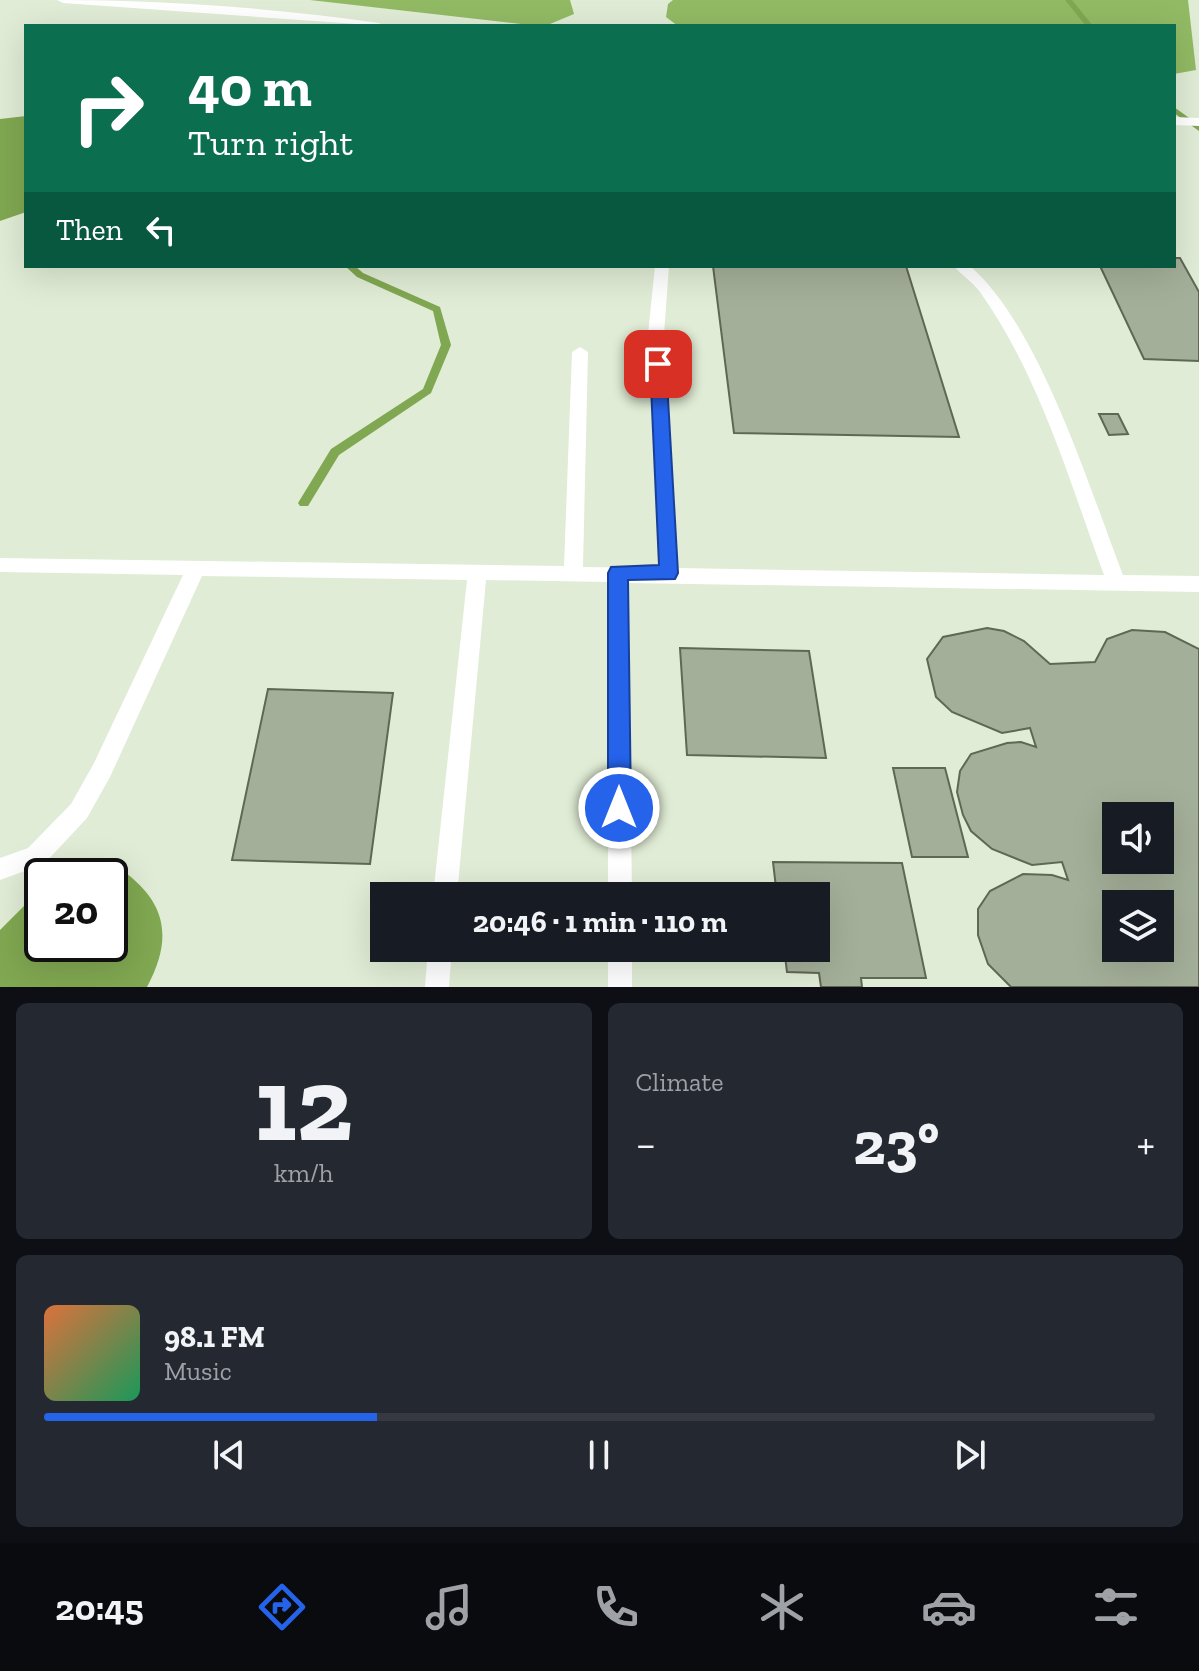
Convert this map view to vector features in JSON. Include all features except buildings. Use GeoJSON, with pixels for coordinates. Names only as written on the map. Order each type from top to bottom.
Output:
{"type":"FeatureCollection","features":[{"type":"Feature","properties":{"kind":"lane"},"geometry":{"type":"LineString","coordinates":[[63,0],[313,17],[364,24]]}},
{"type":"Feature","properties":{"kind":"lane"},"geometry":{"type":"LineString","coordinates":[[1176,121],[1199,122]]}},
{"type":"Feature","properties":{"kind":"lane"},"geometry":{"type":"LineString","coordinates":[[662,268],[656,334],[669,573]]}},
{"type":"Feature","properties":{"kind":"lane"},"geometry":{"type":"LineString","coordinates":[[963,268],[993,298],[1038,382],[1116,581]]}},
{"type":"Feature","properties":{"kind":"lane"},"geometry":{"type":"LineString","coordinates":[[573,572],[580,352]]}},
{"type":"Feature","properties":{"kind":"lane"},"geometry":{"type":"LineString","coordinates":[[0,565],[669,573],[1199,584]]}},
{"type":"Feature","properties":{"kind":"lane"},"geometry":{"type":"LineString","coordinates":[[0,869],[36,856],[79,811],[102,770],[197,566]]}},
{"type":"Feature","properties":{"kind":"lane"},"geometry":{"type":"LineString","coordinates":[[446,882],[477,571]]}},
{"type":"Feature","properties":{"kind":"lane"},"geometry":{"type":"LineString","coordinates":[[618,573],[620,882]]}},
{"type":"Feature","properties":{"kind":"lane"},"geometry":{"type":"LineString","coordinates":[[437,987],[439,962]]}},
{"type":"Feature","properties":{"kind":"lane"},"geometry":{"type":"LineString","coordinates":[[620,962],[620,987]]}},
{"type":"Feature","properties":{"kind":"shaded area"},"geometry":{"type":"Polygon","coordinates":[[[310,0],[570,0],[574,14],[550,24],[521,24],[310,0]]]}},
{"type":"Feature","properties":{"kind":"shaded area"},"geometry":{"type":"Polygon","coordinates":[[[673,0],[1188,0],[1196,70],[1176,74],[1176,24],[675,24],[666,17],[668,4],[673,0]]]}},
{"type":"Feature","properties":{"kind":"shaded area"},"geometry":{"type":"Polygon","coordinates":[[[24,116],[24,213],[0,221],[0,119],[24,116]]]}},
{"type":"Feature","properties":{"kind":"shaded area"},"geometry":{"type":"Polygon","coordinates":[[[128,875],[149,895],[157,909],[162,937],[160,953],[147,987],[0,987],[0,930],[24,906],[24,962],[128,962],[128,875]]]}},
{"type":"Feature","properties":{"kind":"waterway"},"geometry":{"type":"LineString","coordinates":[[1068,0],[1088,24]]}},
{"type":"Feature","properties":{"kind":"waterway"},"geometry":{"type":"LineString","coordinates":[[1176,111],[1199,129]]}},
{"type":"Feature","properties":{"kind":"waterway"},"geometry":{"type":"LineString","coordinates":[[304,503],[335,452],[427,391],[446,345],[437,309],[360,275],[352,268]]}},
{"type":"Feature","properties":{"kind":"route"},"geometry":{"type":"LineString","coordinates":[[619,808],[618,573],[669,573],[658,364]]}}]}
